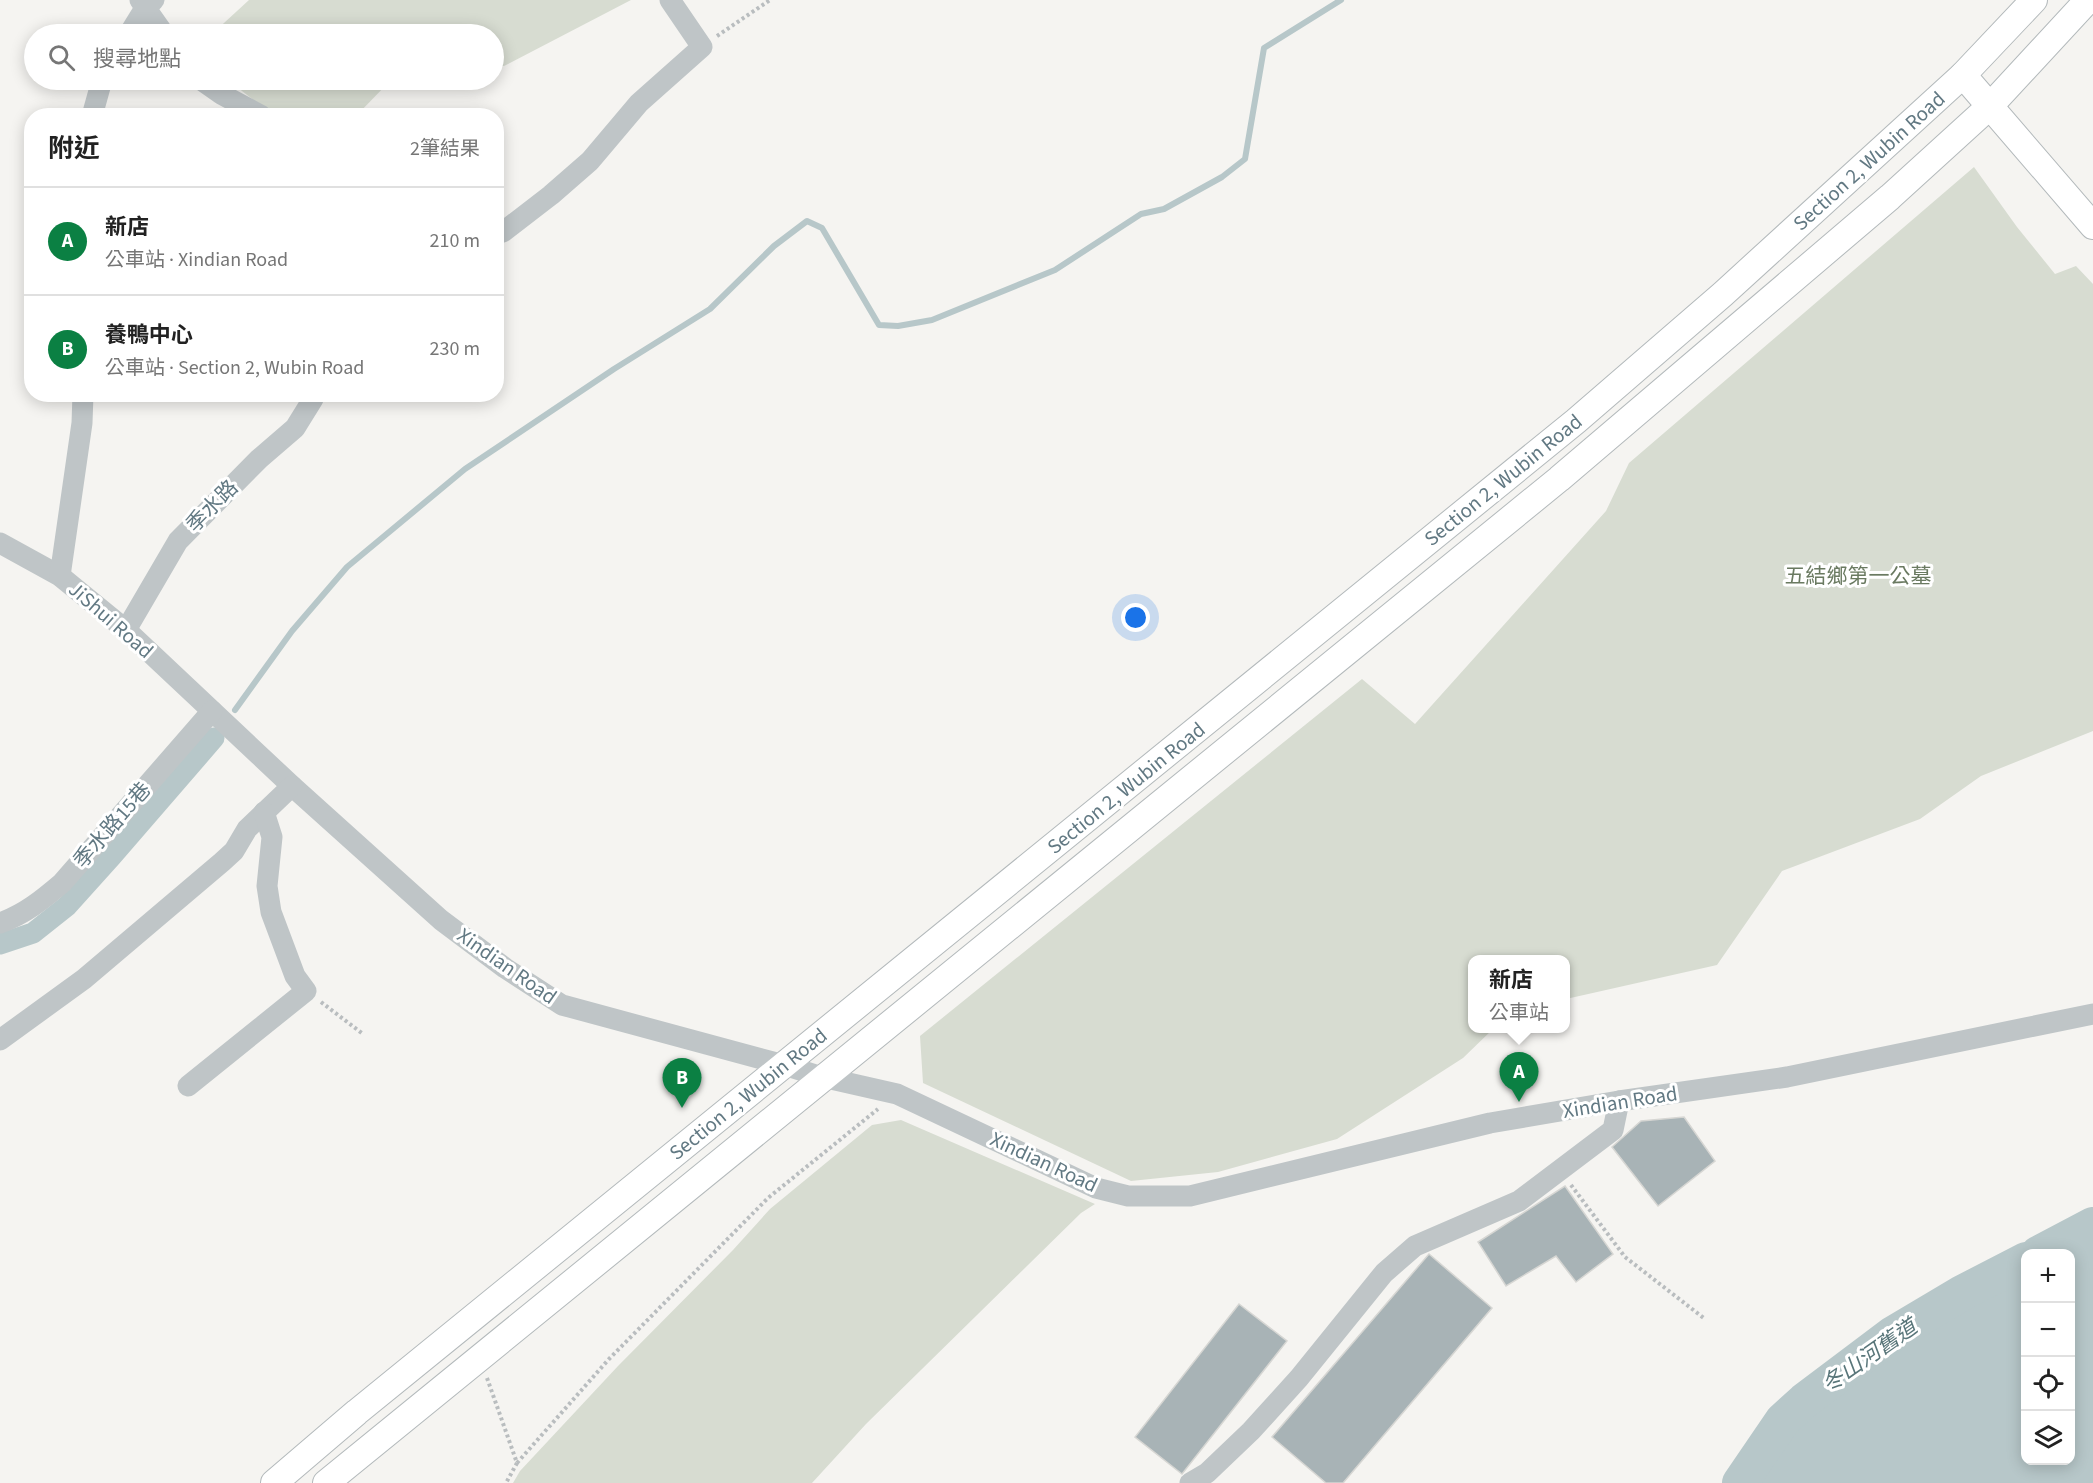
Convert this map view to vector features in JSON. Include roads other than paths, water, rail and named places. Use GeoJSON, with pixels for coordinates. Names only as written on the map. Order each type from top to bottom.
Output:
{"type":"FeatureCollection","features":[{"type":"Feature","properties":{"kind":"main road","name":"Section 2, Wubin Road"},"geometry":{"type":"LineString","coordinates":[[274,1483],[357,1412],[1576,422],[1723,294],[1963,75],[2034,0]]}},
{"type":"Feature","properties":{"kind":"main road","name":"Section 2, Wubin Road"},"geometry":{"type":"LineString","coordinates":[[326,1483],[1559,478],[1890,197],[1990,106],[2088,0]]}},
{"type":"Feature","properties":{"kind":"main road"},"geometry":{"type":"LineString","coordinates":[[1963,75],[2093,226]]}},
{"type":"Feature","properties":{"kind":"street"},"geometry":{"type":"LineString","coordinates":[[504,231],[590,161],[639,103],[702,47],[670,0]]}},
{"type":"Feature","properties":{"kind":"street"},"geometry":{"type":"LineString","coordinates":[[134,24],[146,3]]}},
{"type":"Feature","properties":{"kind":"street"},"geometry":{"type":"LineString","coordinates":[[146,3],[158,24]]}},
{"type":"Feature","properties":{"kind":"street"},"geometry":{"type":"LineString","coordinates":[[94,108],[99,90]]}},
{"type":"Feature","properties":{"kind":"street"},"geometry":{"type":"LineString","coordinates":[[215,90],[247,108]]}},
{"type":"Feature","properties":{"kind":"street"},"geometry":{"type":"LineString","coordinates":[[60,576],[82,423],[83,402]]}},
{"type":"Feature","properties":{"kind":"street","name":"季水路"},"geometry":{"type":"LineString","coordinates":[[126,630],[178,541],[259,459],[295,428],[311,402]]}},
{"type":"Feature","properties":{"kind":"street","name":"JiShui Road"},"geometry":{"type":"LineString","coordinates":[[0,543],[60,576],[126,630],[212,711]]}},
{"type":"Feature","properties":{"kind":"street","name":"Xindian Road"},"geometry":{"type":"LineString","coordinates":[[212,711],[441,920],[505,968],[562,1005],[822,1077],[897,1094],[1096,1188],[1128,1196],[1190,1196],[1490,1123],[1619,1101],[1787,1077],[2093,1014]]}},
{"type":"Feature","properties":{"kind":"street","name":"季水路15巷"},"geometry":{"type":"LineString","coordinates":[[0,923],[34,906],[62,883],[212,711]]}},
{"type":"Feature","properties":{"kind":"street"},"geometry":{"type":"LineString","coordinates":[[0,1040],[84,979],[222,862],[234,851],[247,829],[292,786]]}},
{"type":"Feature","properties":{"kind":"street"},"geometry":{"type":"LineString","coordinates":[[188,1086],[306,991],[295,976],[271,912],[267,886],[272,837],[264,813]]}},
{"type":"Feature","properties":{"kind":"street"},"geometry":{"type":"LineString","coordinates":[[1190,1483],[1207,1473],[1251,1431],[1299,1378],[1384,1273],[1415,1246],[1519,1201],[1613,1130],[1619,1101]]}},
{"type":"Feature","properties":{"kind":"water"},"geometry":{"type":"Polygon","coordinates":[[[2093,1226],[2093,1483],[1741,1483],[1783,1421],[1804,1401],[1893,1334],[1962,1293],[2021,1263],[2021,1465],[2075,1465],[2075,1249],[2048,1249],[2093,1226]]]}},
{"type":"Feature","properties":{"kind":"waterway"},"geometry":{"type":"LineString","coordinates":[[235,710],[292,631],[347,567],[465,469],[614,369],[710,309],[774,246],[807,221],[822,228],[879,325],[898,326],[932,320],[1055,270],[1141,214],[1164,209],[1222,177],[1245,159],[1264,48],[1341,0]]}},
{"type":"Feature","properties":{"kind":"waterway"},"geometry":{"type":"LineString","coordinates":[[0,944],[33,933],[67,906],[214,738]]}},
{"type":"Feature","properties":{"kind":"waterway","name":"冬山河舊道"},"geometry":{"type":"LineString","coordinates":[[2047,1249],[2093,1225]]}},
{"type":"Feature","properties":{"kind":"waterway","name":"冬山河舊道"},"geometry":{"type":"LineString","coordinates":[[1740,1483],[1783,1420],[1804,1401],[1893,1334],[1962,1293],[2021,1263]]}},
{"type":"Feature","properties":{"kind":"place","name":"新店"},"geometry":{"type":"Point","coordinates":[1519,1102]}},
{"type":"Feature","properties":{"kind":"place","name":"養鴨中心"},"geometry":{"type":"Point","coordinates":[682,1108]}},
{"type":"Feature","properties":{"kind":"park label","name":"五結鄉第一公墓"},"geometry":{"type":"Point","coordinates":[1858,576]}}]}
